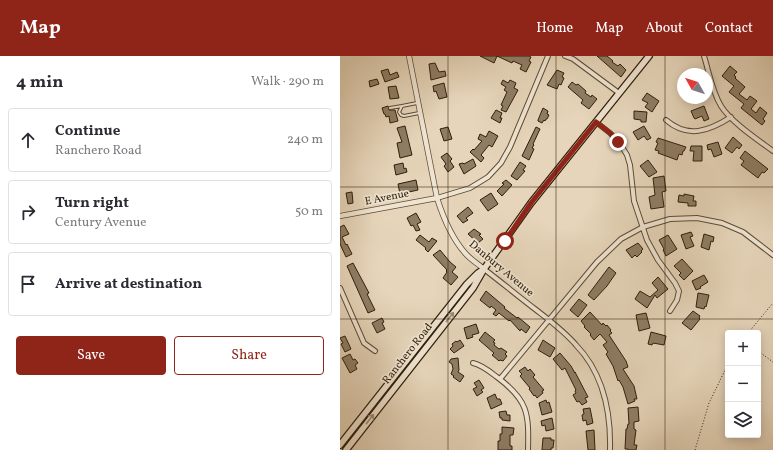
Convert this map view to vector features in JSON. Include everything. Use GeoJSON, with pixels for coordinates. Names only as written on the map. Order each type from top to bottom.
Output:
{"type":"FeatureCollection","features":[{"type":"Feature","properties":{"kind":"main road","name":"Ranchero Road"},"geometry":{"type":"LineString","coordinates":[[346,450],[473,288],[484,269],[531,203],[649,56]]}},
{"type":"Feature","properties":{"kind":"main road","name":"Ranchero Road"},"geometry":{"type":"LineString","coordinates":[[340,445],[467,284],[484,269]]}},
{"type":"Feature","properties":{"kind":"street","name":"Danbury Avenue"},"geometry":{"type":"LineString","coordinates":[[409,56],[437,198],[451,234],[465,253],[549,320],[578,346],[589,361],[597,377],[607,404],[610,450]]}},
{"type":"Feature","properties":{"kind":"street"},"geometry":{"type":"LineString","coordinates":[[437,198],[470,188],[488,177],[501,163],[510,147],[548,56]]}},
{"type":"Feature","properties":{"kind":"street"},"geometry":{"type":"LineString","coordinates":[[565,56],[573,59],[619,93]]}},
{"type":"Feature","properties":{"kind":"street"},"geometry":{"type":"LineString","coordinates":[[704,56],[713,88],[722,107],[731,117],[773,151]]}},
{"type":"Feature","properties":{"kind":"street"},"geometry":{"type":"LineString","coordinates":[[666,120],[674,127],[688,131],[703,131],[718,126],[731,117]]}},
{"type":"Feature","properties":{"kind":"street"},"geometry":{"type":"LineString","coordinates":[[596,122],[610,133],[627,155],[630,165],[634,200],[647,240],[658,260],[675,283],[679,292],[677,300],[670,311]]}},
{"type":"Feature","properties":{"kind":"street","name":"E Avenue"},"geometry":{"type":"LineString","coordinates":[[340,216],[437,198]]}},
{"type":"Feature","properties":{"kind":"street"},"geometry":{"type":"LineString","coordinates":[[500,379],[578,284],[606,253],[621,239],[643,227],[670,219],[697,218],[722,224],[743,232],[773,255]]}},
{"type":"Feature","properties":{"kind":"street"},"geometry":{"type":"LineString","coordinates":[[340,288],[364,343],[375,351]]}},
{"type":"Feature","properties":{"kind":"street"},"geometry":{"type":"LineString","coordinates":[[473,363],[480,364],[500,379],[520,399],[525,410],[528,425],[528,450]]}},
{"type":"Feature","properties":{"kind":"lane"},"geometry":{"type":"LineString","coordinates":[[390,108],[418,103]]}},
{"type":"Feature","properties":{"kind":"lane"},"geometry":{"type":"LineString","coordinates":[[402,106],[399,112],[401,115],[404,116],[420,113]]}},
{"type":"Feature","properties":{"kind":"path"},"geometry":{"type":"LineString","coordinates":[[750,330],[773,303]]}},
{"type":"Feature","properties":{"kind":"path"},"geometry":{"type":"LineString","coordinates":[[761,353],[773,362]]}},
{"type":"Feature","properties":{"kind":"path"},"geometry":{"type":"LineString","coordinates":[[695,450],[709,403],[727,366]]}},
{"type":"Feature","properties":{"kind":"building"},"geometry":{"type":"Polygon","coordinates":[[[480,56],[497,56],[494,63],[480,56]]]}},
{"type":"Feature","properties":{"kind":"building"},"geometry":{"type":"Polygon","coordinates":[[[497,56],[529,56],[531,57],[529,61],[531,62],[526,72],[520,69],[522,65],[513,61],[512,63],[497,56]]]}},
{"type":"Feature","properties":{"kind":"building"},"geometry":{"type":"Polygon","coordinates":[[[597,56],[607,56],[613,61],[612,62],[618,66],[620,64],[626,70],[621,77],[597,56]]]}},
{"type":"Feature","properties":{"kind":"building"},"geometry":{"type":"Polygon","coordinates":[[[435,63],[439,72],[445,71],[446,76],[431,80],[429,64],[435,63]]]}},
{"type":"Feature","properties":{"kind":"building"},"geometry":{"type":"Polygon","coordinates":[[[730,66],[737,72],[734,75],[736,77],[735,78],[745,87],[739,94],[747,100],[750,96],[757,101],[751,109],[756,113],[760,107],[767,113],[763,119],[765,121],[762,125],[741,108],[744,104],[729,92],[734,86],[722,76],[730,66]]]}},
{"type":"Feature","properties":{"kind":"building"},"geometry":{"type":"Polygon","coordinates":[[[388,69],[390,75],[397,72],[399,77],[385,82],[381,71],[388,69]]]}},
{"type":"Feature","properties":{"kind":"building"},"geometry":{"type":"Polygon","coordinates":[[[557,70],[564,73],[562,77],[564,78],[561,85],[559,84],[557,89],[547,85],[557,70]]]}},
{"type":"Feature","properties":{"kind":"building"},"geometry":{"type":"Polygon","coordinates":[[[377,79],[379,84],[370,87],[369,81],[377,79]]]}},
{"type":"Feature","properties":{"kind":"building"},"geometry":{"type":"Polygon","coordinates":[[[503,80],[508,83],[510,80],[516,83],[514,88],[518,90],[506,112],[501,110],[503,106],[501,105],[507,92],[504,90],[506,87],[501,84],[503,80]]]}},
{"type":"Feature","properties":{"kind":"building"},"geometry":{"type":"Polygon","coordinates":[[[572,82],[576,85],[578,84],[586,91],[585,93],[591,97],[592,95],[597,99],[589,109],[581,103],[583,100],[568,87],[572,82]]]}},
{"type":"Feature","properties":{"kind":"building"},"geometry":{"type":"Polygon","coordinates":[[[444,83],[447,97],[439,99],[436,91],[434,92],[433,86],[444,83]]]}},
{"type":"Feature","properties":{"kind":"building"},"geometry":{"type":"Polygon","coordinates":[[[396,86],[399,98],[390,99],[388,87],[396,86]]]}},
{"type":"Feature","properties":{"kind":"building"},"geometry":{"type":"Polygon","coordinates":[[[647,93],[659,101],[652,112],[645,107],[648,103],[642,100],[647,93]]]}},
{"type":"Feature","properties":{"kind":"building"},"geometry":{"type":"Polygon","coordinates":[[[388,106],[389,110],[395,110],[398,121],[390,123],[389,116],[386,117],[384,114],[382,108],[388,106]]]}},
{"type":"Feature","properties":{"kind":"building"},"geometry":{"type":"Polygon","coordinates":[[[704,106],[709,119],[704,121],[702,116],[695,119],[691,111],[704,106]]]}},
{"type":"Feature","properties":{"kind":"building"},"geometry":{"type":"Polygon","coordinates":[[[543,108],[548,111],[547,114],[549,115],[542,123],[538,120],[543,108]]]}},
{"type":"Feature","properties":{"kind":"building"},"geometry":{"type":"Polygon","coordinates":[[[496,110],[502,113],[500,123],[491,118],[496,110]]]}},
{"type":"Feature","properties":{"kind":"building"},"geometry":{"type":"Polygon","coordinates":[[[634,111],[647,112],[646,122],[641,122],[641,120],[634,119],[634,111]]]}},
{"type":"Feature","properties":{"kind":"building"},"geometry":{"type":"Polygon","coordinates":[[[405,126],[412,155],[400,158],[397,143],[402,142],[397,128],[405,126]]]}},
{"type":"Feature","properties":{"kind":"building"},"geometry":{"type":"Polygon","coordinates":[[[644,126],[651,138],[647,140],[644,136],[638,140],[633,132],[644,126]]]}},
{"type":"Feature","properties":{"kind":"building"},"geometry":{"type":"Polygon","coordinates":[[[448,127],[452,139],[444,141],[440,129],[448,127]]]}},
{"type":"Feature","properties":{"kind":"building"},"geometry":{"type":"Polygon","coordinates":[[[536,127],[540,129],[533,144],[534,145],[532,148],[534,149],[529,160],[522,156],[536,127]]]}},
{"type":"Feature","properties":{"kind":"building"},"geometry":{"type":"Polygon","coordinates":[[[489,131],[498,136],[492,147],[489,145],[481,155],[484,158],[481,162],[470,152],[473,149],[474,150],[482,141],[478,139],[480,134],[486,137],[489,131]]]}},
{"type":"Feature","properties":{"kind":"building"},"geometry":{"type":"Polygon","coordinates":[[[733,137],[742,145],[739,149],[737,147],[732,153],[725,148],[733,137]]]}},
{"type":"Feature","properties":{"kind":"building"},"geometry":{"type":"Polygon","coordinates":[[[658,138],[686,147],[682,155],[679,154],[677,160],[658,153],[659,151],[655,150],[658,143],[656,142],[658,138]]]}},
{"type":"Feature","properties":{"kind":"building"},"geometry":{"type":"Polygon","coordinates":[[[718,142],[722,154],[714,157],[711,149],[708,150],[707,145],[718,142]]]}},
{"type":"Feature","properties":{"kind":"building"},"geometry":{"type":"Polygon","coordinates":[[[691,146],[702,146],[702,161],[693,161],[694,151],[690,151],[691,146]]]}},
{"type":"Feature","properties":{"kind":"building"},"geometry":{"type":"Polygon","coordinates":[[[745,151],[768,169],[764,173],[762,172],[758,178],[741,165],[744,161],[740,158],[745,151]]]}},
{"type":"Feature","properties":{"kind":"building"},"geometry":{"type":"Polygon","coordinates":[[[447,153],[452,159],[450,161],[454,167],[448,172],[444,166],[446,164],[441,157],[447,153]]]}},
{"type":"Feature","properties":{"kind":"building"},"geometry":{"type":"Polygon","coordinates":[[[473,159],[476,166],[464,174],[459,164],[464,164],[473,159]]]}},
{"type":"Feature","properties":{"kind":"building"},"geometry":{"type":"Polygon","coordinates":[[[648,160],[657,172],[649,177],[640,166],[648,160]]]}},
{"type":"Feature","properties":{"kind":"building"},"geometry":{"type":"Polygon","coordinates":[[[520,162],[526,166],[523,170],[525,171],[517,180],[511,176],[520,162]]]}},
{"type":"Feature","properties":{"kind":"building"},"geometry":{"type":"Polygon","coordinates":[[[403,163],[404,169],[406,168],[407,172],[396,175],[394,165],[403,163]]]}},
{"type":"Feature","properties":{"kind":"building"},"geometry":{"type":"Polygon","coordinates":[[[664,176],[666,191],[662,192],[664,207],[651,209],[649,197],[655,195],[653,178],[664,176]]]}},
{"type":"Feature","properties":{"kind":"building"},"geometry":{"type":"Polygon","coordinates":[[[416,180],[418,190],[400,194],[398,184],[416,180]]]}},
{"type":"Feature","properties":{"kind":"building"},"geometry":{"type":"Polygon","coordinates":[[[506,180],[512,185],[502,196],[497,191],[506,180]]]}},
{"type":"Feature","properties":{"kind":"building"},"geometry":{"type":"Polygon","coordinates":[[[352,192],[353,203],[348,204],[346,193],[352,192]]]}},
{"type":"Feature","properties":{"kind":"building"},"geometry":{"type":"Polygon","coordinates":[[[491,193],[498,204],[488,211],[480,200],[491,193]]]}},
{"type":"Feature","properties":{"kind":"building"},"geometry":{"type":"Polygon","coordinates":[[[684,194],[694,196],[693,201],[696,201],[696,206],[688,206],[688,203],[678,202],[679,195],[684,196],[684,194]]]}},
{"type":"Feature","properties":{"kind":"building"},"geometry":{"type":"Polygon","coordinates":[[[468,207],[473,213],[466,218],[468,220],[463,223],[457,216],[468,207]]]}},
{"type":"Feature","properties":{"kind":"building"},"geometry":{"type":"Polygon","coordinates":[[[416,213],[421,222],[417,224],[420,230],[416,231],[413,225],[411,226],[407,218],[416,213]]]}},
{"type":"Feature","properties":{"kind":"building"},"geometry":{"type":"Polygon","coordinates":[[[344,225],[349,234],[342,237],[352,254],[346,257],[340,244],[340,227],[344,225]]]}},
{"type":"Feature","properties":{"kind":"building"},"geometry":{"type":"Polygon","coordinates":[[[474,229],[481,234],[479,235],[483,239],[478,243],[468,234],[474,229]]]}},
{"type":"Feature","properties":{"kind":"building"},"geometry":{"type":"Polygon","coordinates":[[[691,232],[693,236],[690,237],[694,246],[686,249],[681,235],[691,232]]]}},
{"type":"Feature","properties":{"kind":"building"},"geometry":{"type":"Polygon","coordinates":[[[704,234],[714,237],[713,242],[711,241],[709,250],[701,247],[704,234]]]}},
{"type":"Feature","properties":{"kind":"building"},"geometry":{"type":"Polygon","coordinates":[[[420,235],[429,242],[432,238],[437,241],[428,252],[425,249],[426,248],[416,240],[420,235]]]}},
{"type":"Feature","properties":{"kind":"building"},"geometry":{"type":"Polygon","coordinates":[[[668,235],[677,249],[666,256],[659,240],[668,235]]]}},
{"type":"Feature","properties":{"kind":"building"},"geometry":{"type":"Polygon","coordinates":[[[638,243],[643,249],[641,251],[642,252],[637,257],[635,255],[632,258],[626,250],[638,243]]]}},
{"type":"Feature","properties":{"kind":"building"},"geometry":{"type":"Polygon","coordinates":[[[440,250],[456,267],[452,272],[458,277],[451,285],[443,278],[447,270],[433,255],[440,250]]]}},
{"type":"Feature","properties":{"kind":"building"},"geometry":{"type":"Polygon","coordinates":[[[682,259],[693,271],[684,280],[679,275],[681,273],[674,266],[682,259]]]}},
{"type":"Feature","properties":{"kind":"building"},"geometry":{"type":"Polygon","coordinates":[[[353,263],[369,293],[367,294],[375,310],[368,313],[347,266],[353,263]]]}},
{"type":"Feature","properties":{"kind":"building"},"geometry":{"type":"Polygon","coordinates":[[[609,267],[616,273],[607,286],[594,300],[588,295],[609,267]]]}},
{"type":"Feature","properties":{"kind":"building"},"geometry":{"type":"Polygon","coordinates":[[[704,275],[708,282],[696,290],[692,281],[704,275]]]}},
{"type":"Feature","properties":{"kind":"building"},"geometry":{"type":"Polygon","coordinates":[[[658,277],[668,289],[657,298],[655,295],[647,308],[635,299],[640,291],[650,297],[658,290],[652,283],[658,277]]]}},
{"type":"Feature","properties":{"kind":"building"},"geometry":{"type":"Polygon","coordinates":[[[486,291],[505,307],[504,308],[530,327],[526,333],[521,329],[520,331],[510,320],[509,321],[499,313],[496,316],[493,314],[496,310],[491,306],[490,308],[480,300],[486,291]]]}},
{"type":"Feature","properties":{"kind":"building"},"geometry":{"type":"Polygon","coordinates":[[[698,293],[709,295],[706,307],[705,306],[704,309],[696,307],[698,293]]]}},
{"type":"Feature","properties":{"kind":"building"},"geometry":{"type":"Polygon","coordinates":[[[579,299],[587,305],[578,317],[570,310],[579,299]]]}},
{"type":"Feature","properties":{"kind":"building"},"geometry":{"type":"Polygon","coordinates":[[[693,311],[700,316],[700,319],[691,330],[682,323],[693,311]]]}},
{"type":"Feature","properties":{"kind":"building"},"geometry":{"type":"Polygon","coordinates":[[[590,312],[602,325],[603,323],[606,326],[607,325],[611,330],[610,331],[612,333],[609,335],[626,361],[628,367],[623,369],[634,386],[637,399],[634,399],[635,401],[628,404],[623,387],[619,380],[618,381],[613,366],[606,354],[608,352],[603,345],[607,342],[600,334],[594,340],[590,335],[591,334],[584,327],[585,326],[581,321],[590,312]]]}},
{"type":"Feature","properties":{"kind":"building"},"geometry":{"type":"Polygon","coordinates":[[[646,313],[650,328],[639,331],[636,315],[646,313]]]}},
{"type":"Feature","properties":{"kind":"building"},"geometry":{"type":"Polygon","coordinates":[[[382,318],[384,322],[382,323],[385,329],[377,333],[372,323],[382,318]]]}},
{"type":"Feature","properties":{"kind":"building"},"geometry":{"type":"Polygon","coordinates":[[[476,324],[479,333],[472,335],[473,337],[467,339],[464,328],[476,324]]]}},
{"type":"Feature","properties":{"kind":"building"},"geometry":{"type":"Polygon","coordinates":[[[485,332],[495,340],[493,342],[495,343],[494,345],[507,352],[505,354],[507,356],[503,361],[499,361],[492,355],[494,353],[479,340],[485,332]]]}},
{"type":"Feature","properties":{"kind":"building"},"geometry":{"type":"Polygon","coordinates":[[[651,332],[666,336],[664,345],[653,343],[652,345],[648,344],[651,332]]]}},
{"type":"Feature","properties":{"kind":"building"},"geometry":{"type":"Polygon","coordinates":[[[345,336],[351,349],[345,352],[340,338],[345,336]]]}},
{"type":"Feature","properties":{"kind":"building"},"geometry":{"type":"Polygon","coordinates":[[[460,340],[464,346],[454,353],[450,349],[453,346],[452,344],[460,340]]]}},
{"type":"Feature","properties":{"kind":"building"},"geometry":{"type":"Polygon","coordinates":[[[543,340],[555,348],[550,357],[538,350],[543,340]]]}},
{"type":"Feature","properties":{"kind":"building"},"geometry":{"type":"Polygon","coordinates":[[[560,353],[575,372],[588,397],[585,398],[587,402],[582,405],[579,401],[577,402],[573,395],[576,393],[576,390],[565,368],[562,370],[553,359],[560,353]]]}},
{"type":"Feature","properties":{"kind":"building"},"geometry":{"type":"Polygon","coordinates":[[[350,354],[353,360],[355,359],[358,363],[355,365],[357,369],[350,373],[342,358],[350,354]]]}},
{"type":"Feature","properties":{"kind":"building"},"geometry":{"type":"Polygon","coordinates":[[[458,358],[458,372],[464,376],[460,382],[451,374],[453,369],[452,364],[449,362],[451,359],[458,358]]]}},
{"type":"Feature","properties":{"kind":"building"},"geometry":{"type":"Polygon","coordinates":[[[525,367],[528,371],[530,369],[535,375],[533,377],[544,390],[542,391],[543,393],[537,398],[520,376],[522,374],[519,371],[525,367]]]}},
{"type":"Feature","properties":{"kind":"building"},"geometry":{"type":"Polygon","coordinates":[[[479,380],[484,388],[481,390],[483,392],[477,396],[473,389],[477,387],[474,383],[479,380]]]}},
{"type":"Feature","properties":{"kind":"building"},"geometry":{"type":"Polygon","coordinates":[[[495,394],[497,399],[500,399],[502,404],[491,409],[487,398],[495,394]]]}},
{"type":"Feature","properties":{"kind":"building"},"geometry":{"type":"Polygon","coordinates":[[[546,400],[547,403],[549,402],[552,412],[542,415],[539,403],[546,400]]]}},
{"type":"Feature","properties":{"kind":"building"},"geometry":{"type":"Polygon","coordinates":[[[638,407],[639,421],[634,422],[634,429],[636,430],[634,445],[637,445],[636,450],[628,450],[625,449],[626,429],[629,424],[628,408],[638,407]]]}},
{"type":"Feature","properties":{"kind":"building"},"geometry":{"type":"Polygon","coordinates":[[[590,408],[593,423],[587,425],[586,420],[583,421],[583,409],[590,408]]]}},
{"type":"Feature","properties":{"kind":"building"},"geometry":{"type":"Polygon","coordinates":[[[506,411],[507,415],[510,415],[510,421],[502,420],[502,418],[500,418],[499,412],[506,411]]]}},
{"type":"Feature","properties":{"kind":"building"},"geometry":{"type":"Polygon","coordinates":[[[552,418],[554,429],[546,431],[545,425],[542,426],[541,421],[552,418]]]}},
{"type":"Feature","properties":{"kind":"building"},"geometry":{"type":"Polygon","coordinates":[[[502,427],[514,428],[513,435],[510,435],[510,446],[512,446],[512,450],[498,450],[498,441],[500,441],[500,434],[502,434],[502,427]]]}},
{"type":"Feature","properties":{"kind":"building"},"geometry":{"type":"Polygon","coordinates":[[[594,430],[595,450],[588,450],[586,431],[594,430]]]}},
{"type":"Feature","properties":{"kind":"building"},"geometry":{"type":"Polygon","coordinates":[[[543,438],[551,438],[551,440],[554,440],[553,448],[551,448],[551,450],[542,450],[543,438]]]}},
{"type":"Feature","properties":{"kind":"route"},"geometry":{"type":"LineString","coordinates":[[505,241],[531,203],[596,122],[610,133],[618,142]]}}]}
